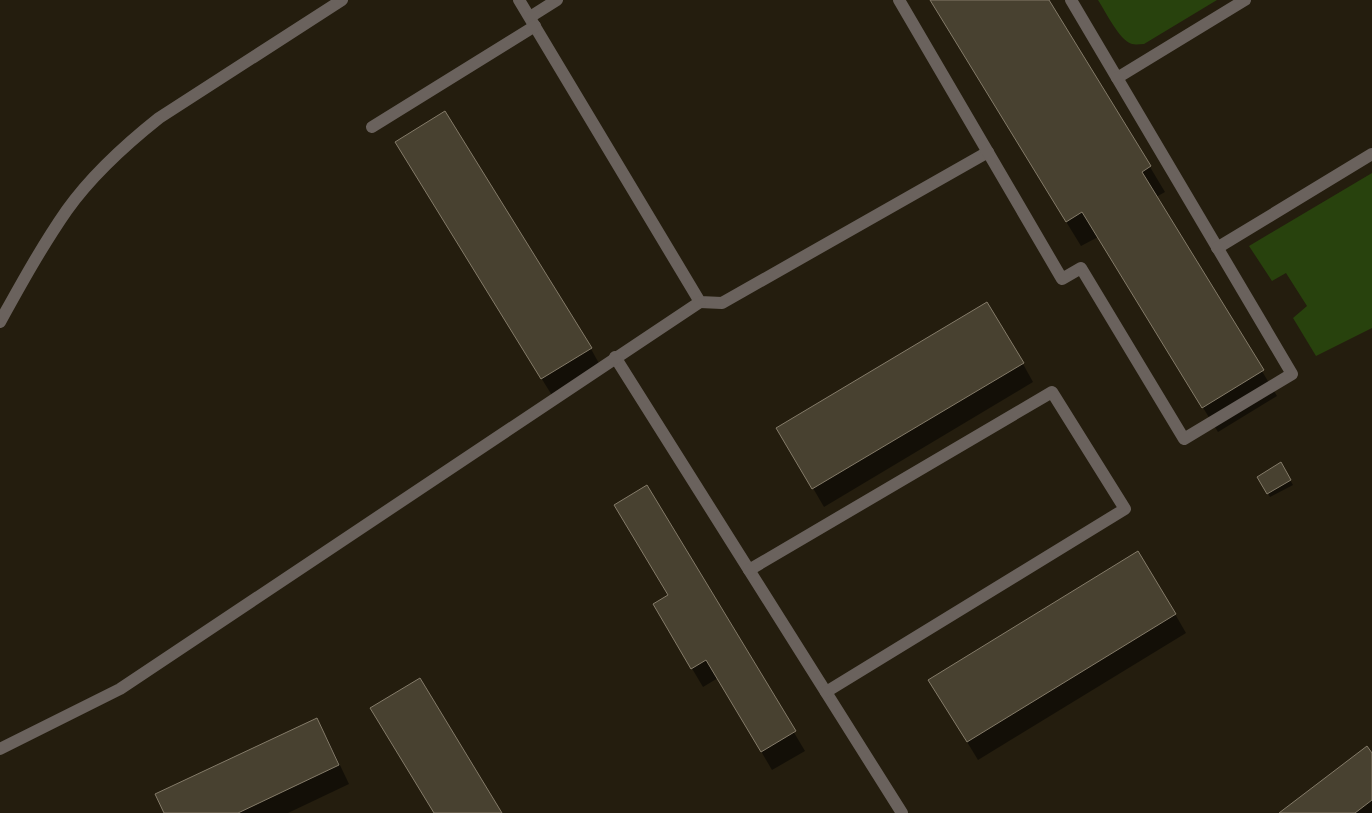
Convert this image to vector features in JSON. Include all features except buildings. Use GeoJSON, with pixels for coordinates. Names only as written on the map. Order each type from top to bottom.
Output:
{"type":"FeatureCollection","features":[{"type":"Feature","properties":{"kind":"street"},"geometry":{"type":"LineString","coordinates":[[0,322],[36,258],[68,209],[106,164],[159,118],[342,0]]}},
{"type":"Feature","properties":{"kind":"street"},"geometry":{"type":"LineString","coordinates":[[518,0],[700,302]]}},
{"type":"Feature","properties":{"kind":"street"},"geometry":{"type":"LineString","coordinates":[[372,128],[532,22],[557,0]]}},
{"type":"Feature","properties":{"kind":"street"},"geometry":{"type":"LineString","coordinates":[[899,0],[1062,279],[1081,268],[1184,439],[1292,374],[1071,0]]}},
{"type":"Feature","properties":{"kind":"street"},"geometry":{"type":"LineString","coordinates":[[1117,78],[1245,0]]}},
{"type":"Feature","properties":{"kind":"street"},"geometry":{"type":"LineString","coordinates":[[0,749],[120,689],[700,302],[722,303],[988,152]]}},
{"type":"Feature","properties":{"kind":"street"},"geometry":{"type":"LineString","coordinates":[[1217,248],[1372,154]]}},
{"type":"Feature","properties":{"kind":"street"},"geometry":{"type":"LineString","coordinates":[[615,357],[902,813]]}},
{"type":"Feature","properties":{"kind":"street"},"geometry":{"type":"LineString","coordinates":[[749,570],[1052,392],[1124,509],[826,692]]}},
{"type":"Feature","properties":{"kind":"green space"},"geometry":{"type":"Polygon","coordinates":[[[1098,0],[1217,0],[1144,44],[1132,44],[1122,37],[1098,0]]]}},
{"type":"Feature","properties":{"kind":"green space"},"geometry":{"type":"Polygon","coordinates":[[[1372,173],[1372,328],[1316,356],[1293,318],[1307,306],[1286,273],[1272,281],[1249,246],[1372,173]]]}}]}
